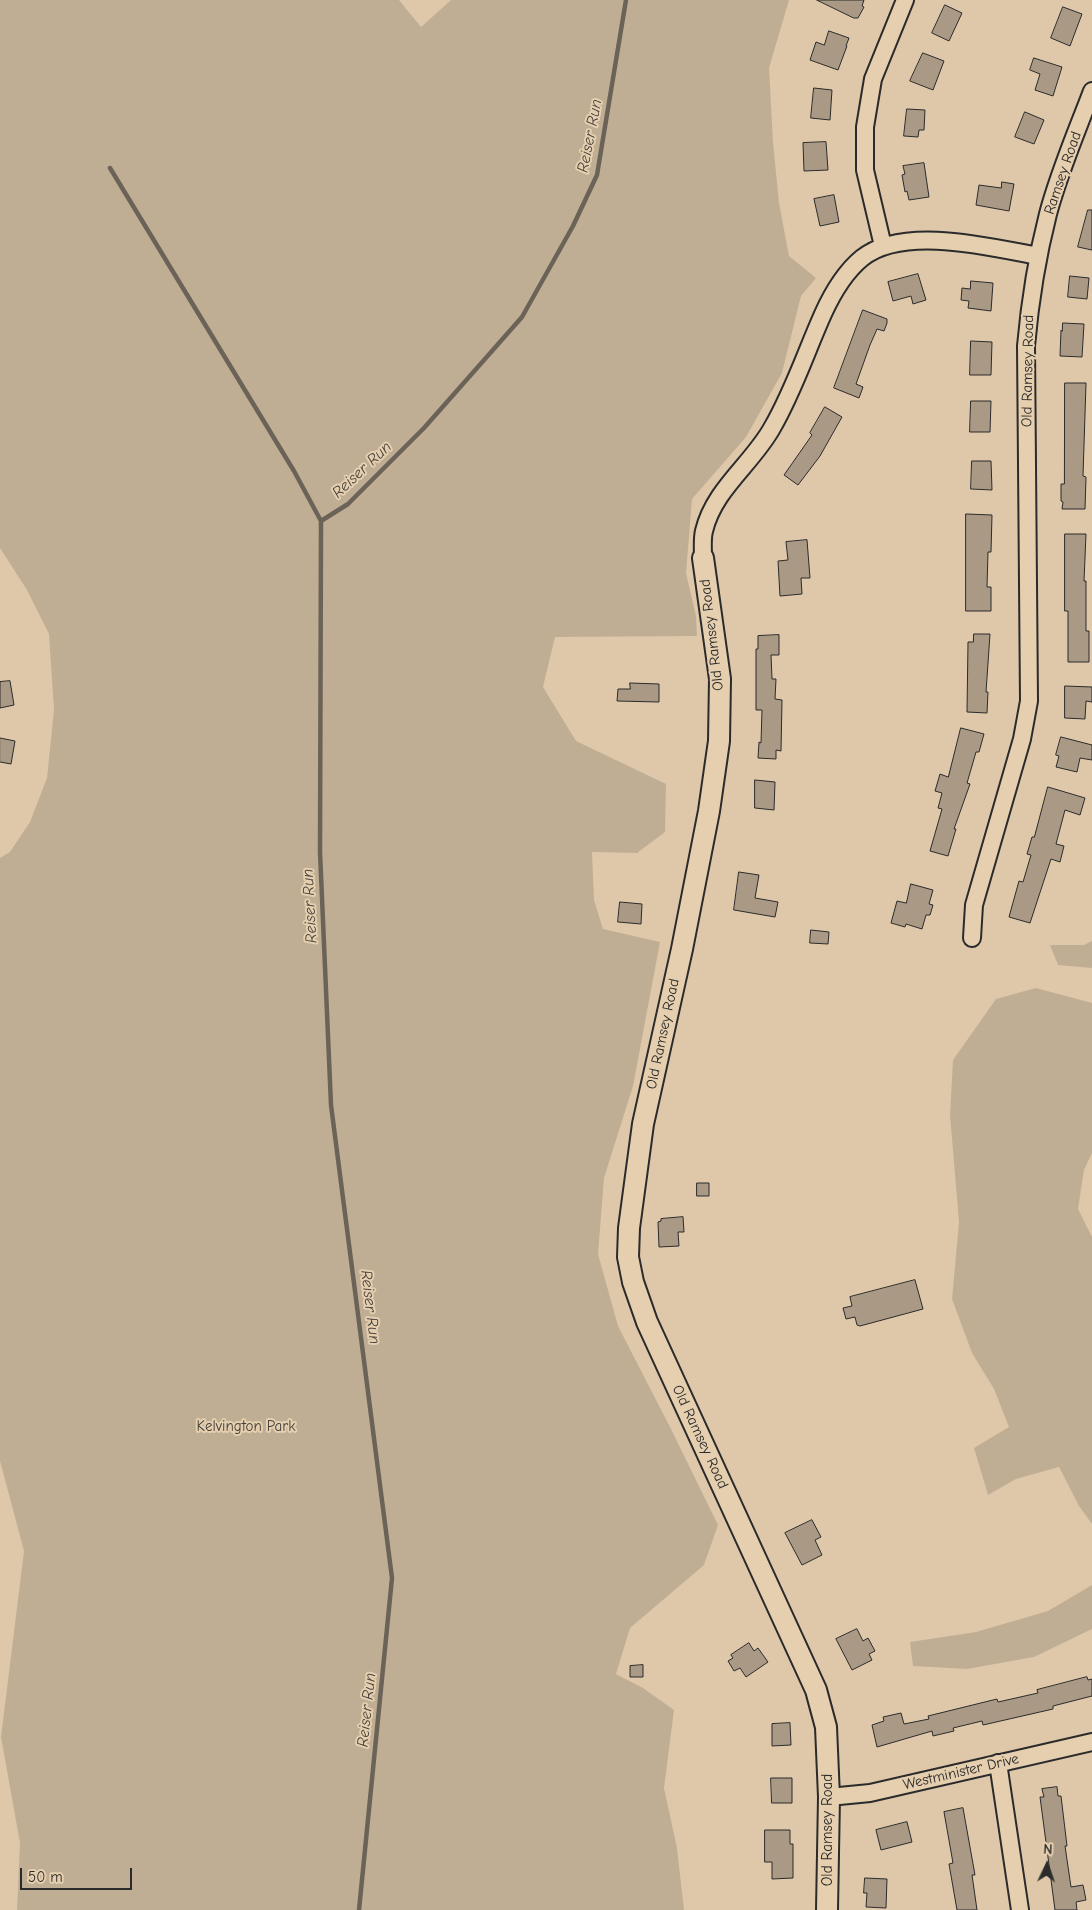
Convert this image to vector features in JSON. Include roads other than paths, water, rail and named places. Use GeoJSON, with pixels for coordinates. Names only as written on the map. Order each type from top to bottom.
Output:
{"type":"FeatureCollection","features":[{"type":"Feature","properties":{"kind":"street"},"geometry":{"type":"LineString","coordinates":[[883,246],[865,170],[865,127],[874,80],[904,0]]}},
{"type":"Feature","properties":{"kind":"street","name":"Ramsey Road"},"geometry":{"type":"LineString","coordinates":[[1038,256],[1049,212],[1092,91]]}},
{"type":"Feature","properties":{"kind":"street","name":"Old Ramsey Road"},"geometry":{"type":"LineString","coordinates":[[827,1910],[829,1797],[826,1727],[816,1690],[647,1322],[633,1282],[628,1257],[629,1228],[643,1124],[709,811],[719,741],[720,678],[703,558],[704,532],[711,511],[719,496],[771,430],[783,408],[828,304],[846,274],[862,258],[883,246],[920,240],[949,241],[1038,256],[1029,311],[1026,346],[1028,701],[1022,739],[974,905],[972,938]]}},
{"type":"Feature","properties":{"kind":"street","name":"Westminister Drive"},"geometry":{"type":"LineString","coordinates":[[829,1797],[870,1793],[1092,1742]]}},
{"type":"Feature","properties":{"kind":"street"},"geometry":{"type":"LineString","coordinates":[[998,1763],[1020,1910]]}},
{"type":"Feature","properties":{"kind":"waterway","name":"Reiser Run"},"geometry":{"type":"LineString","coordinates":[[321,521],[348,504],[424,428],[522,317],[573,226],[597,175],[626,0]]}},
{"type":"Feature","properties":{"kind":"waterway","name":"Reiser Run"},"geometry":{"type":"LineString","coordinates":[[110,168],[294,471],[321,521],[320,852],[331,1105],[392,1578],[359,1910]]}},
{"type":"Feature","properties":{"kind":"park label","name":"Kelvington Park"},"geometry":{"type":"Point","coordinates":[246,1427]}}]}
